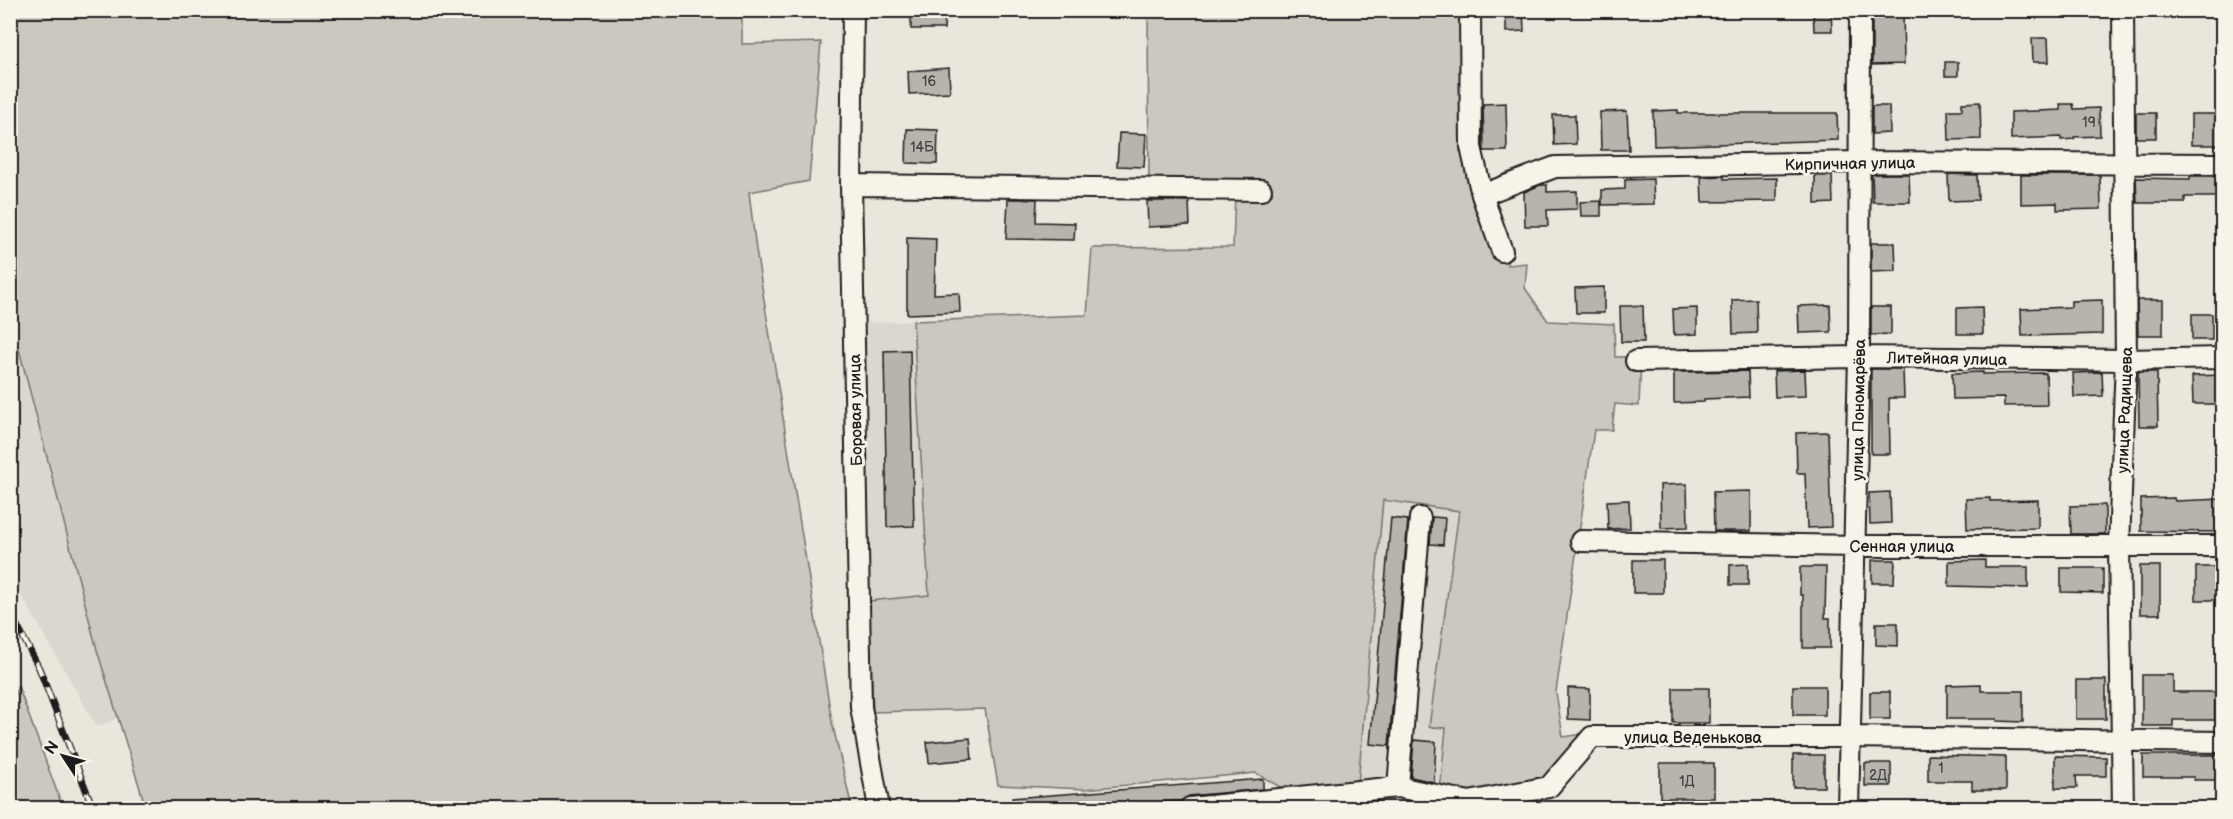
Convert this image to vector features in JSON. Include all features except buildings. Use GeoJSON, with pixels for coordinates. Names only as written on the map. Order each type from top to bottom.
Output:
{"type":"FeatureCollection","features":[{"type":"Feature","properties":{"kind":"street","name":"Боровая улица"},"geometry":{"type":"LineString","coordinates":[[853,10],[851,185],[861,707],[879,808]]}},
{"type":"Feature","properties":{"kind":"street"},"geometry":{"type":"LineString","coordinates":[[1470,10],[1472,147],[1482,195],[1502,251]]}},
{"type":"Feature","properties":{"kind":"street","name":"улица Пономарёва"},"geometry":{"type":"LineString","coordinates":[[1848,808],[1859,357],[1860,10]]}},
{"type":"Feature","properties":{"kind":"street","name":"улица Радищева"},"geometry":{"type":"LineString","coordinates":[[2122,808],[2119,546],[2126,360],[2123,10]]}},
{"type":"Feature","properties":{"kind":"street","name":"Кирпичная улица"},"geometry":{"type":"LineString","coordinates":[[1482,195],[1555,167],[1860,162],[2223,164]]}},
{"type":"Feature","properties":{"kind":"street"},"geometry":{"type":"LineString","coordinates":[[851,185],[1261,190]]}},
{"type":"Feature","properties":{"kind":"street","name":"Литейная улица"},"geometry":{"type":"LineString","coordinates":[[1636,361],[1859,357],[2126,360],[2223,358]]}},
{"type":"Feature","properties":{"kind":"street"},"geometry":{"type":"LineString","coordinates":[[1398,787],[1420,518]]}},
{"type":"Feature","properties":{"kind":"street","name":"Сенная улица"},"geometry":{"type":"LineString","coordinates":[[1581,541],[1856,546],[2223,546]]}},
{"type":"Feature","properties":{"kind":"street","name":"улица Веденькова"},"geometry":{"type":"LineString","coordinates":[[1190,808],[1398,787],[1469,802],[1549,787],[1592,737],[1848,737],[2223,742]]}},
{"type":"Feature","properties":{"kind":"shaded area"},"geometry":{"type":"Polygon","coordinates":[[[11,11],[742,11],[742,44],[821,42],[809,181],[749,192],[756,250],[832,722],[852,808],[146,808],[97,650],[20,353],[11,327],[11,11]]]}},
{"type":"Feature","properties":{"kind":"shaded area"},"geometry":{"type":"Polygon","coordinates":[[[1148,11],[1467,11],[1467,145],[1508,265],[1527,263],[1525,288],[1548,321],[1614,324],[1615,357],[1641,357],[1639,406],[1615,404],[1612,430],[1594,430],[1556,692],[1563,737],[1591,733],[1545,783],[1472,797],[1440,792],[1446,728],[1429,727],[1459,511],[1383,500],[1358,783],[1280,787],[1256,773],[1085,789],[998,785],[985,709],[873,712],[869,601],[929,595],[913,321],[1087,315],[1092,248],[1233,247],[1235,192],[1149,183],[1148,11]]]}},
{"type":"Feature","properties":{"kind":"shaded area"},"geometry":{"type":"Polygon","coordinates":[[[913,321],[929,595],[869,601],[862,323],[913,321]]]}},
{"type":"Feature","properties":{"kind":"shaded area"},"geometry":{"type":"Polygon","coordinates":[[[10,322],[140,708],[97,727],[11,577],[10,322]]]}},
{"type":"Feature","properties":{"kind":"shaded area"},"geometry":{"type":"Polygon","coordinates":[[[1382,500],[1459,511],[1429,727],[1446,727],[1440,792],[1358,783],[1382,500]]]}},
{"type":"Feature","properties":{"kind":"shaded area"},"geometry":{"type":"Polygon","coordinates":[[[18,686],[63,808],[11,808],[11,704],[18,686]]]}},
{"type":"Feature","properties":{"kind":"railway"},"geometry":{"type":"LineString","coordinates":[[10,612],[39,668],[93,808]]}}]}
